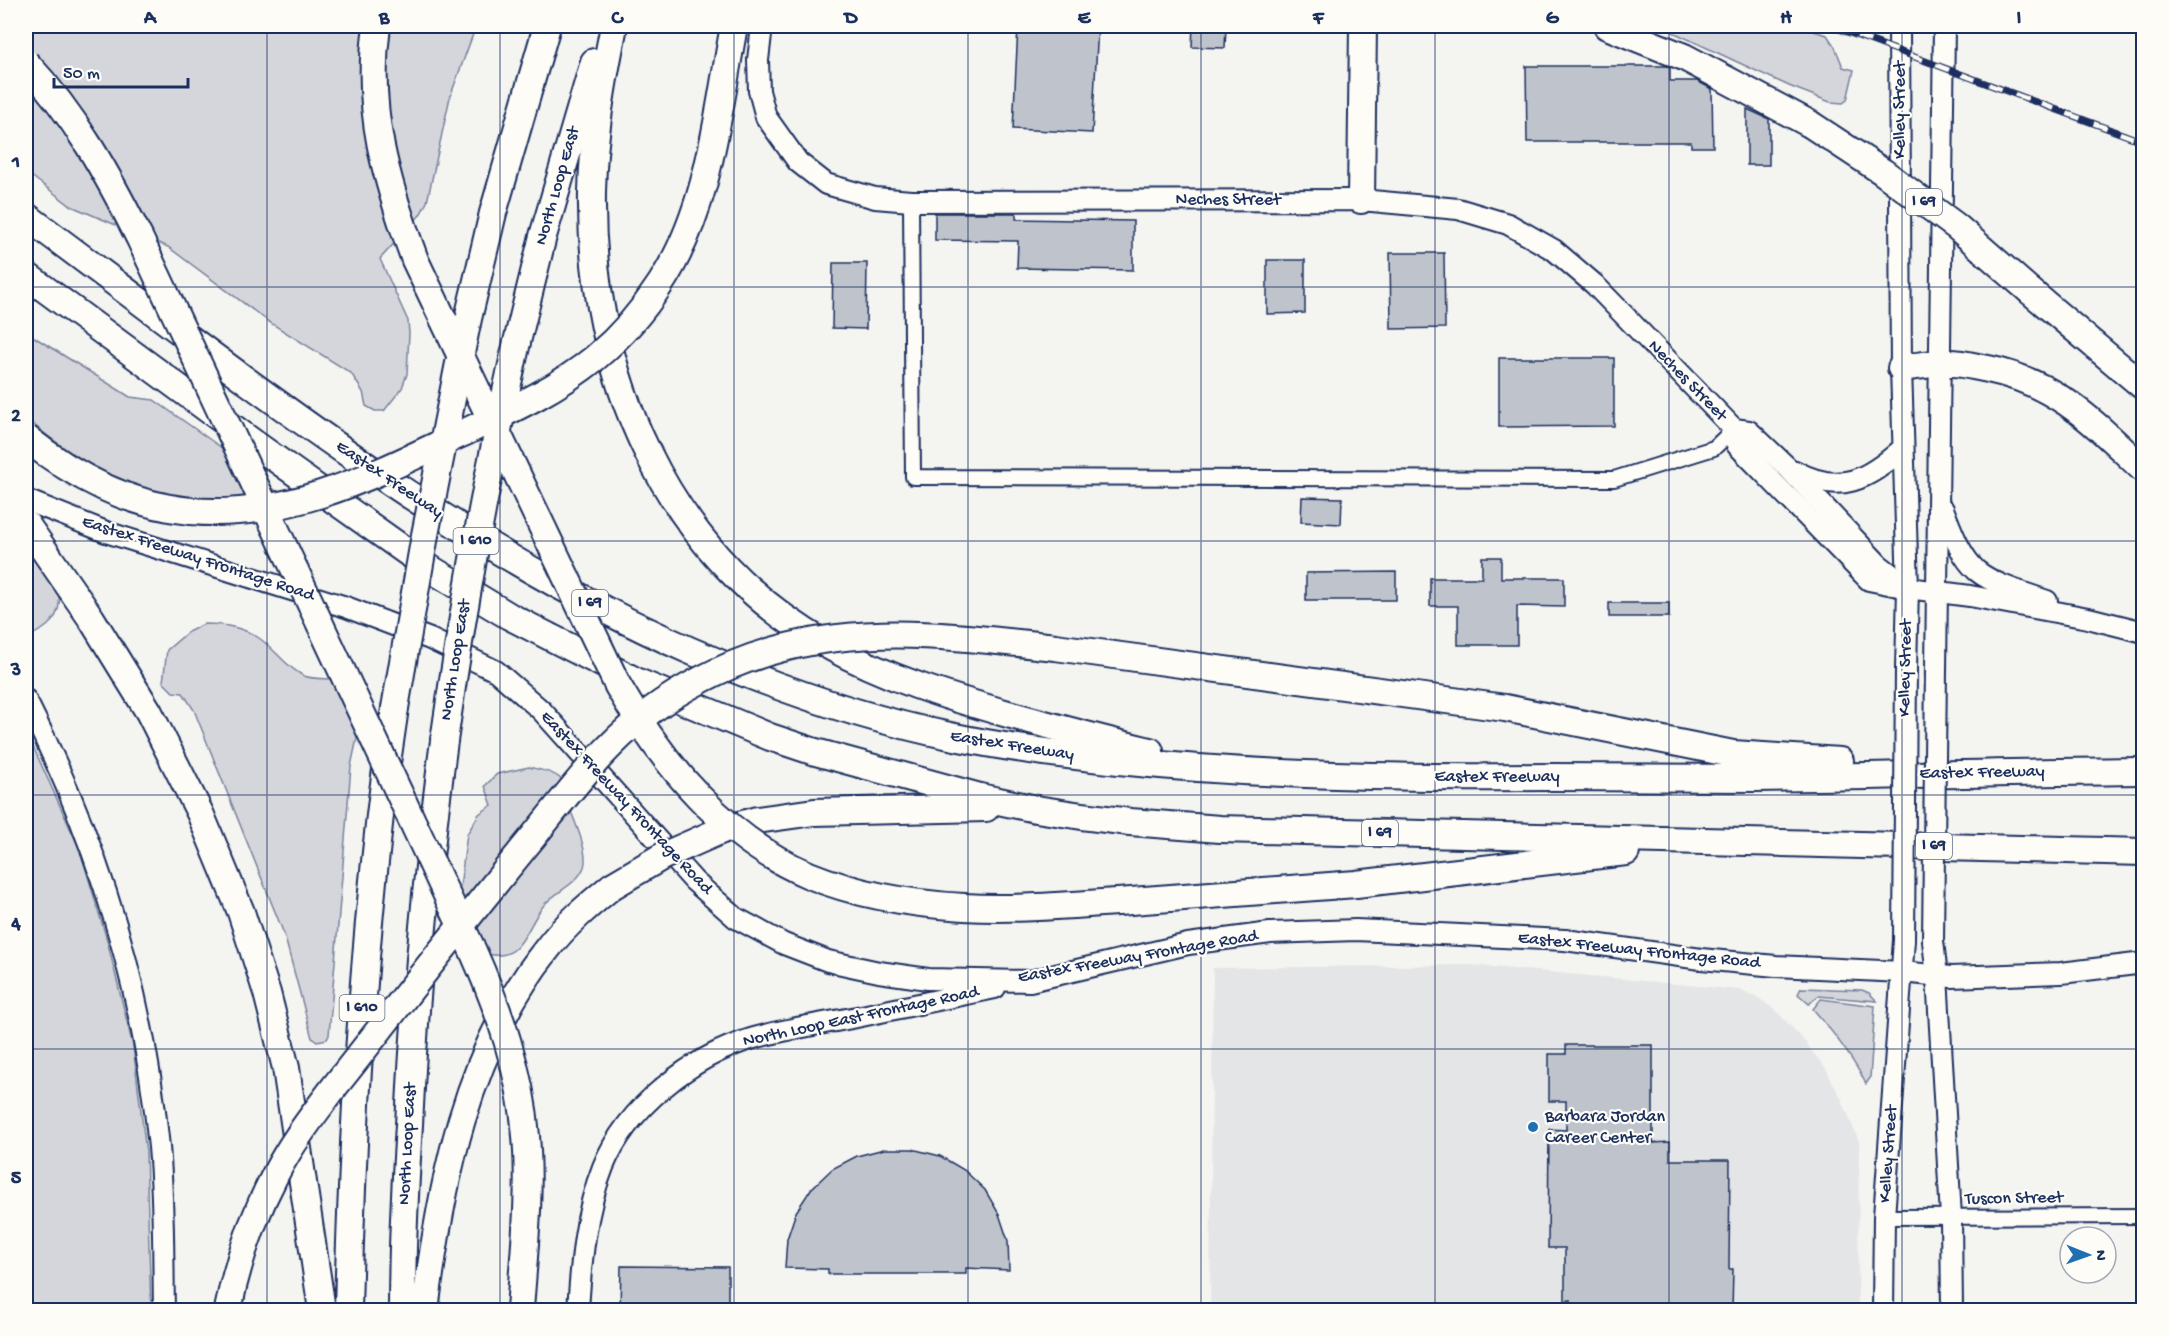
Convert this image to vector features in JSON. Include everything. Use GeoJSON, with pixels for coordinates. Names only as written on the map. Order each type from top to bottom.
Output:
{"type":"FeatureCollection","features":[{"type":"Feature","properties":{"kind":"highway"},"geometry":{"type":"LineString","coordinates":[[377,26],[372,80],[375,117],[391,190],[415,260],[618,686],[635,717],[669,762],[711,807],[754,843],[806,874],[842,887],[908,901],[966,907],[1118,902],[1356,884],[1725,840]]}},
{"type":"Feature","properties":{"kind":"highway","name":"I 610"},"geometry":{"type":"LineString","coordinates":[[348,1311],[351,1172],[366,952],[378,832],[395,708],[424,535],[467,323],[493,213],[547,26]]}},
{"type":"Feature","properties":{"kind":"highway","name":"North Loop East"},"geometry":{"type":"LineString","coordinates":[[402,1311],[414,1031],[430,846],[473,552],[493,448],[543,236],[604,26]]}},
{"type":"Feature","properties":{"kind":"highway"},"geometry":{"type":"LineString","coordinates":[[614,26],[599,115],[592,194],[597,276],[603,314],[622,392],[642,440],[662,479],[687,519],[714,554],[745,585],[792,623],[826,645],[907,683],[950,698],[1043,724],[1247,772]]}},
{"type":"Feature","properties":{"kind":"highway"},"geometry":{"type":"LineString","coordinates":[[26,438],[79,475],[121,496],[145,504],[192,511],[257,510],[318,495],[382,470],[493,419],[564,380],[595,358],[632,321],[662,283],[678,253],[694,212],[706,171],[734,26]]}},
{"type":"Feature","properties":{"kind":"highway"},"geometry":{"type":"LineString","coordinates":[[1361,200],[1362,26]]}},
{"type":"Feature","properties":{"kind":"highway","name":"I 69"},"geometry":{"type":"LineString","coordinates":[[1607,26],[1684,57],[1810,124],[1883,172],[1957,227],[2144,387]]}},
{"type":"Feature","properties":{"kind":"highway"},"geometry":{"type":"LineString","coordinates":[[26,63],[59,101],[86,140],[140,239],[473,951],[498,1011],[516,1070],[526,1134],[527,1201],[520,1311]]}},
{"type":"Feature","properties":{"kind":"highway","name":"Eastex Freeway"},"geometry":{"type":"LineString","coordinates":[[26,216],[342,450],[424,505],[577,596],[689,651],[785,688],[946,736],[1090,758],[1247,772],[1465,778],[1758,778],[2144,771]]}},
{"type":"Feature","properties":{"kind":"highway","name":"I 69"},"geometry":{"type":"LineString","coordinates":[[26,275],[392,542],[473,596],[547,637],[638,682],[727,721],[771,737],[901,776],[1036,809],[1130,822],[1220,829],[2144,852]]}},
{"type":"Feature","properties":{"kind":"highway"},"geometry":{"type":"LineString","coordinates":[[1901,368],[1966,364],[2035,383],[2070,403],[2144,470]]}},
{"type":"Feature","properties":{"kind":"highway"},"geometry":{"type":"LineString","coordinates":[[26,524],[91,618],[148,712],[200,813],[241,912],[267,993],[286,1068],[322,1311]]}},
{"type":"Feature","properties":{"kind":"highway"},"geometry":{"type":"LineString","coordinates":[[228,1311],[232,1287],[249,1232],[277,1171],[302,1130],[447,943],[574,786],[607,749],[657,706],[709,676],[763,654],[841,636],[903,634],[1055,647],[1505,708],[1733,754],[1992,772]]}},
{"type":"Feature","properties":{"kind":"highway"},"geometry":{"type":"LineString","coordinates":[[425,1311],[450,1169],[465,1109],[489,1043],[508,1005],[547,948],[564,928],[612,886],[663,856],[722,830],[757,820],[814,812],[937,808],[1036,809]]}},
{"type":"Feature","properties":{"kind":"main road","name":"Neches Street"},"geometry":{"type":"LineString","coordinates":[[762,26],[758,60],[759,91],[766,117],[798,162],[826,184],[875,198],[911,201],[1361,200],[1458,208],[1508,224],[1554,250],[1594,284],[1734,429],[1737,445],[1869,580],[1908,588]]}},
{"type":"Feature","properties":{"kind":"main road","name":"Kelley Street"},"geometry":{"type":"LineString","coordinates":[[1883,1311],[1884,1217],[1904,940],[1908,588],[1902,449],[1899,26]]}},
{"type":"Feature","properties":{"kind":"main road","name":"Kelley Street"},"geometry":{"type":"LineString","coordinates":[[1944,26],[1933,941],[1951,1217],[1952,1311]]}},
{"type":"Feature","properties":{"kind":"main road","name":"Neches Street"},"geometry":{"type":"LineString","coordinates":[[1734,429],[1749,431],[1787,467],[1879,565],[1908,588]]}},
{"type":"Feature","properties":{"kind":"main road"},"geometry":{"type":"LineString","coordinates":[[1787,467],[1804,476],[1826,483],[1846,483],[1862,479],[1880,469],[1902,449]]}},
{"type":"Feature","properties":{"kind":"main road","name":"Eastex Freeway Frontage Road"},"geometry":{"type":"LineString","coordinates":[[26,500],[106,532],[346,607],[430,639],[496,671],[542,711],[694,881],[736,918],[784,944],[828,961],[928,979],[1030,981],[1188,944],[1270,933],[1356,930],[1565,940],[1701,959],[1937,976],[2061,973],[2144,963]]}},
{"type":"Feature","properties":{"kind":"main road"},"geometry":{"type":"LineString","coordinates":[[1939,500],[1954,537],[1977,571],[2088,618]]}},
{"type":"Feature","properties":{"kind":"main road"},"geometry":{"type":"LineString","coordinates":[[1908,588],[2088,618],[2144,632]]}},
{"type":"Feature","properties":{"kind":"main road"},"geometry":{"type":"LineString","coordinates":[[26,700],[42,731],[78,815],[103,882],[129,966],[146,1057],[159,1147],[164,1311]]}},
{"type":"Feature","properties":{"kind":"main road","name":"North Loop East Frontage Road"},"geometry":{"type":"LineString","coordinates":[[578,1311],[580,1270],[593,1196],[608,1156],[627,1124],[642,1107],[693,1066],[732,1046],[755,1038],[1030,981]]}},
{"type":"Feature","properties":{"kind":"street"},"geometry":{"type":"LineString","coordinates":[[911,201],[913,477],[1614,479],[1713,448],[1734,429]]}},
{"type":"Feature","properties":{"kind":"street","name":"Tuscon Street"},"geometry":{"type":"LineString","coordinates":[[1884,1217],[2144,1216]]}},
{"type":"Feature","properties":{"kind":"shaded area"},"geometry":{"type":"Polygon","coordinates":[[[26,26],[476,26],[450,97],[427,202],[420,215],[380,259],[408,321],[409,333],[407,374],[402,388],[384,411],[375,411],[366,406],[363,392],[351,373],[269,322],[168,247],[71,206],[26,172],[26,26]]]}},
{"type":"Feature","properties":{"kind":"shaded area"},"geometry":{"type":"Polygon","coordinates":[[[1660,26],[1796,26],[1827,35],[1843,67],[1854,70],[1847,100],[1843,103],[1830,102],[1789,86],[1660,26]]]}},
{"type":"Feature","properties":{"kind":"shaded area"},"geometry":{"type":"Polygon","coordinates":[[[26,332],[130,397],[154,400],[219,446],[275,490],[240,497],[206,498],[173,495],[142,487],[111,475],[82,459],[53,440],[26,418],[26,332]]]}},
{"type":"Feature","properties":{"kind":"shaded area"},"geometry":{"type":"Polygon","coordinates":[[[26,537],[55,583],[59,594],[56,616],[47,626],[28,636],[26,635],[26,537]]]}},
{"type":"Feature","properties":{"kind":"shaded area"},"geometry":{"type":"Polygon","coordinates":[[[204,624],[246,631],[264,642],[290,667],[305,677],[335,679],[358,734],[351,766],[327,1039],[317,1041],[312,1038],[284,934],[194,710],[183,693],[173,692],[163,682],[167,650],[188,632],[204,624]]]}},
{"type":"Feature","properties":{"kind":"shaded area"},"geometry":{"type":"Polygon","coordinates":[[[26,731],[80,850],[107,940],[133,1046],[146,1152],[151,1310],[26,1310],[26,731]]]}},
{"type":"Feature","properties":{"kind":"shaded area"},"geometry":{"type":"Polygon","coordinates":[[[529,767],[553,774],[563,782],[585,854],[584,867],[576,879],[544,905],[516,948],[502,955],[486,954],[458,902],[467,834],[479,814],[492,805],[485,786],[497,774],[529,767]]]}},
{"type":"Feature","properties":{"kind":"shaded area","name":"Barbara Jordan Career Center"},"geometry":{"type":"Polygon","coordinates":[[[1470,965],[1741,990],[1760,999],[1776,1011],[1801,1037],[1826,1069],[1842,1100],[1859,1142],[1858,1310],[1210,1310],[1213,968],[1470,965]]]}},
{"type":"Feature","properties":{"kind":"shaded area"},"geometry":{"type":"Polygon","coordinates":[[[1801,988],[1862,990],[1877,1001],[1818,996],[1809,1004],[1798,994],[1801,988]]]}},
{"type":"Feature","properties":{"kind":"shaded area"},"geometry":{"type":"Polygon","coordinates":[[[1821,999],[1875,1006],[1870,1078],[1866,1084],[1842,1045],[1813,1009],[1821,999]]]}},
{"type":"Feature","properties":{"kind":"building"},"geometry":{"type":"Polygon","coordinates":[[[1018,26],[1098,26],[1092,133],[1013,129],[1018,26]]]}},
{"type":"Feature","properties":{"kind":"building"},"geometry":{"type":"Polygon","coordinates":[[[1193,26],[1226,26],[1225,48],[1192,47],[1193,26]]]}},
{"type":"Feature","properties":{"kind":"building"},"geometry":{"type":"Polygon","coordinates":[[[1526,66],[1666,66],[1670,68],[1670,81],[1697,81],[1712,89],[1713,147],[1691,147],[1691,142],[1527,142],[1526,66]]]}},
{"type":"Feature","properties":{"kind":"building"},"geometry":{"type":"Polygon","coordinates":[[[1747,109],[1769,119],[1769,165],[1747,165],[1747,109]]]}},
{"type":"Feature","properties":{"kind":"building"},"geometry":{"type":"Polygon","coordinates":[[[935,213],[1016,213],[1016,219],[1133,221],[1133,270],[1017,268],[1018,241],[935,240],[935,213]]]}},
{"type":"Feature","properties":{"kind":"building"},"geometry":{"type":"Polygon","coordinates":[[[1390,253],[1444,253],[1445,328],[1391,329],[1390,253]]]}},
{"type":"Feature","properties":{"kind":"building"},"geometry":{"type":"Polygon","coordinates":[[[1267,260],[1305,260],[1305,313],[1267,314],[1267,260]]]}},
{"type":"Feature","properties":{"kind":"building"},"geometry":{"type":"Polygon","coordinates":[[[833,263],[867,263],[866,329],[832,328],[833,263]]]}},
{"type":"Feature","properties":{"kind":"building"},"geometry":{"type":"Polygon","coordinates":[[[1499,358],[1614,358],[1614,426],[1499,427],[1499,358]]]}},
{"type":"Feature","properties":{"kind":"building"},"geometry":{"type":"Polygon","coordinates":[[[1302,497],[1342,498],[1341,524],[1301,522],[1302,497]]]}},
{"type":"Feature","properties":{"kind":"building"},"geometry":{"type":"Polygon","coordinates":[[[1482,557],[1501,557],[1501,578],[1564,578],[1564,607],[1517,606],[1517,645],[1458,645],[1458,606],[1430,606],[1430,578],[1482,578],[1482,557]]]}},
{"type":"Feature","properties":{"kind":"building"},"geometry":{"type":"Polygon","coordinates":[[[1396,572],[1396,600],[1306,600],[1306,573],[1396,572]]]}},
{"type":"Feature","properties":{"kind":"building"},"geometry":{"type":"Polygon","coordinates":[[[1609,603],[1669,603],[1669,617],[1609,617],[1609,603]]]}},
{"type":"Feature","properties":{"kind":"building"},"geometry":{"type":"Polygon","coordinates":[[[1566,1045],[1653,1045],[1653,1143],[1670,1142],[1670,1160],[1730,1160],[1729,1269],[1733,1269],[1732,1311],[1571,1311],[1571,1300],[1565,1301],[1565,1248],[1548,1248],[1549,1129],[1566,1130],[1566,1101],[1549,1101],[1549,1054],[1566,1054],[1566,1045]]]}},
{"type":"Feature","properties":{"kind":"building"},"geometry":{"type":"Polygon","coordinates":[[[884,1149],[912,1149],[940,1156],[964,1170],[985,1190],[999,1214],[1008,1241],[1009,1270],[966,1268],[966,1274],[828,1274],[828,1269],[785,1268],[787,1239],[796,1212],[811,1189],[832,1169],[857,1156],[884,1149]]]}},
{"type":"Feature","properties":{"kind":"building"},"geometry":{"type":"Polygon","coordinates":[[[621,1266],[728,1267],[728,1311],[620,1311],[621,1266]]]}},
{"type":"Feature","properties":{"kind":"railway"},"geometry":{"type":"LineString","coordinates":[[1831,26],[2144,142]]}},
{"type":"Feature","properties":{"kind":"place","name":"Barbara Jordan Career Center"},"geometry":{"type":"Point","coordinates":[1533,1127]}}]}
